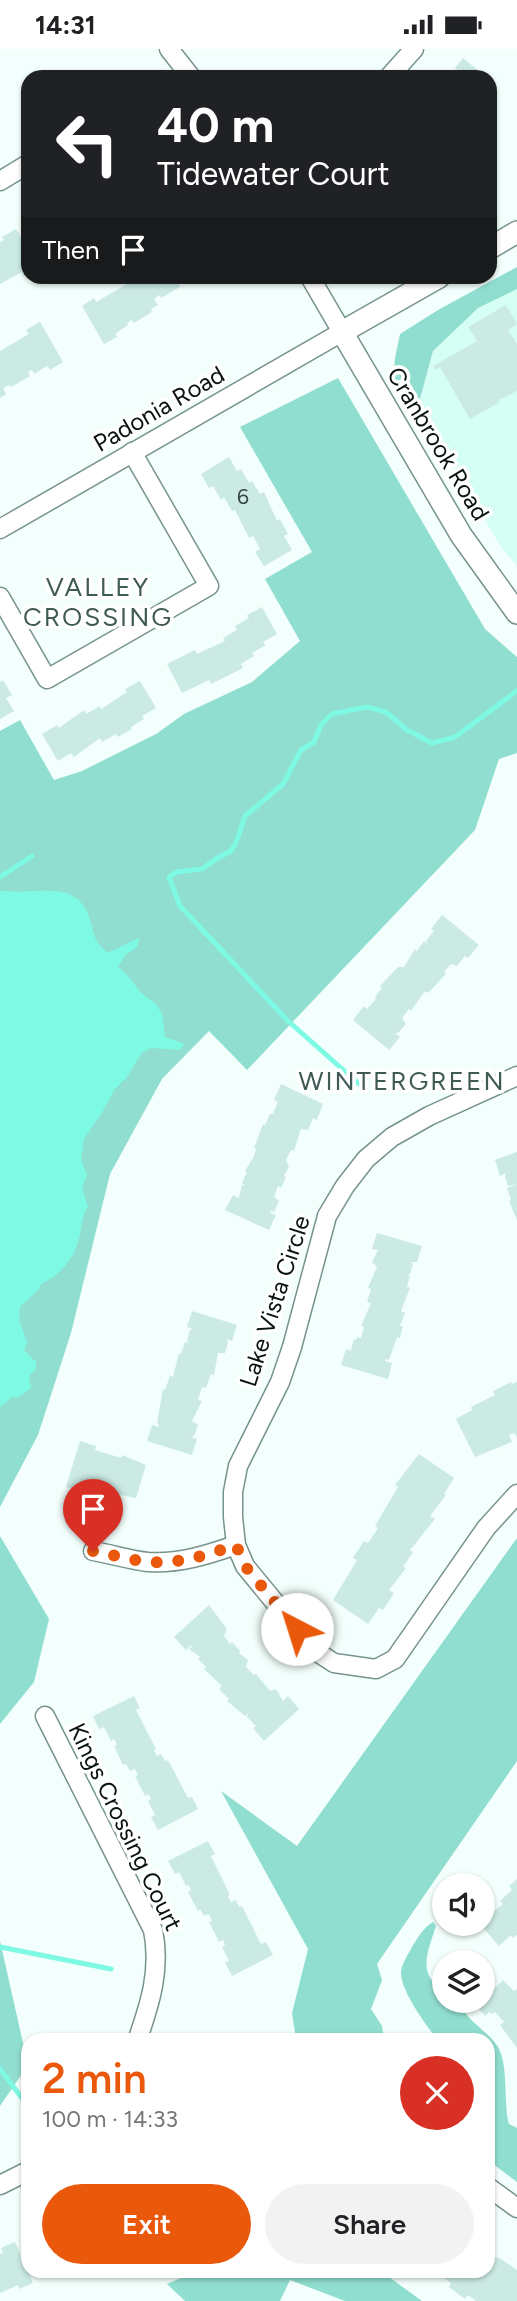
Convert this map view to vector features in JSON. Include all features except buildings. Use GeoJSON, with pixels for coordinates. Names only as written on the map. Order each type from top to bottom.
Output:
{"type":"FeatureCollection","features":[{"type":"Feature","properties":{"kind":"street"},"geometry":{"type":"LineString","coordinates":[[169,49],[182,70]]}},
{"type":"Feature","properties":{"kind":"street"},"geometry":{"type":"LineString","coordinates":[[395,70],[414,49]]}},
{"type":"Feature","properties":{"kind":"street"},"geometry":{"type":"LineString","coordinates":[[0,181],[21,168]]}},
{"type":"Feature","properties":{"kind":"street"},"geometry":{"type":"LineString","coordinates":[[497,244],[517,232]]}},
{"type":"Feature","properties":{"kind":"street"},"geometry":{"type":"LineString","coordinates":[[314,284],[342,332],[427,284]]}},
{"type":"Feature","properties":{"kind":"street","name":"Padonia Road"},"geometry":{"type":"LineString","coordinates":[[0,529],[342,332]]}},
{"type":"Feature","properties":{"kind":"street","name":"Cranbrook Road"},"geometry":{"type":"LineString","coordinates":[[342,332],[461,535],[517,613]]}},
{"type":"Feature","properties":{"kind":"street"},"geometry":{"type":"LineString","coordinates":[[0,597],[47,679],[209,586],[132,452]]}},
{"type":"Feature","properties":{"kind":"street","name":"Lake Vista Circle"},"geometry":{"type":"LineString","coordinates":[[517,1076],[392,1136],[366,1159],[327,1216],[280,1382],[238,1466],[233,1505],[236,1545],[245,1566],[314,1650],[334,1663],[376,1669],[395,1660],[486,1528],[517,1494]]}},
{"type":"Feature","properties":{"kind":"street"},"geometry":{"type":"LineString","coordinates":[[93,1551],[148,1562],[176,1561],[202,1557],[236,1545]]}},
{"type":"Feature","properties":{"kind":"street","name":"Kings Crossing Court"},"geometry":{"type":"LineString","coordinates":[[45,1716],[153,1930],[157,1951],[156,1975],[138,2033]]}},
{"type":"Feature","properties":{"kind":"street"},"geometry":{"type":"LineString","coordinates":[[0,2185],[21,2175]]}},
{"type":"Feature","properties":{"kind":"street"},"geometry":{"type":"LineString","coordinates":[[495,2192],[517,2208]]}},
{"type":"Feature","properties":{"kind":"shaded area"},"geometry":{"type":"Polygon","coordinates":[[[517,267],[517,289],[478,308],[433,351],[420,399],[402,393],[393,384],[400,334],[486,284],[497,284],[497,278],[517,267]]]}},
{"type":"Feature","properties":{"kind":"shaded area"},"geometry":{"type":"Polygon","coordinates":[[[517,289],[517,566],[499,544],[414,397],[420,399],[433,352],[450,334],[478,308],[517,289]]]}},
{"type":"Feature","properties":{"kind":"shaded area"},"geometry":{"type":"Polygon","coordinates":[[[338,378],[485,629],[517,657],[517,753],[499,759],[475,830],[247,1070],[209,1031],[162,1079],[110,1174],[71,1333],[38,1435],[0,1507],[0,731],[20,720],[54,780],[82,771],[156,734],[184,714],[252,682],[300,641],[265,579],[312,552],[240,427],[338,378]]]}},
{"type":"Feature","properties":{"kind":"shaded area"},"geometry":{"type":"Polygon","coordinates":[[[0,890],[58,891],[69,894],[79,900],[86,910],[95,937],[108,953],[139,938],[138,946],[126,955],[118,966],[141,993],[156,1004],[162,1014],[165,1037],[184,1044],[180,1050],[151,1048],[142,1053],[127,1077],[114,1090],[84,1139],[81,1160],[87,1175],[82,1188],[88,1207],[79,1239],[65,1266],[41,1284],[20,1307],[19,1320],[27,1342],[24,1350],[36,1362],[36,1369],[29,1376],[31,1388],[19,1397],[12,1397],[0,1407],[0,890]]]}},
{"type":"Feature","properties":{"kind":"shaded area"},"geometry":{"type":"Polygon","coordinates":[[[0,1536],[49,1619],[34,1682],[0,1724],[0,1536]]]}},
{"type":"Feature","properties":{"kind":"shaded area"},"geometry":{"type":"Polygon","coordinates":[[[517,1538],[517,1761],[440,1873],[432,1873],[432,1884],[377,1964],[382,1980],[371,2009],[382,2026],[383,2033],[295,2033],[292,2013],[308,1949],[221,1791],[297,1846],[517,1538]]]}},
{"type":"Feature","properties":{"kind":"shaded area"},"geometry":{"type":"Polygon","coordinates":[[[432,1923],[433,1936],[426,1962],[432,1980],[432,2013],[466,2013],[486,2033],[432,2033],[415,2008],[401,1972],[421,1933],[432,1923]]]}},
{"type":"Feature","properties":{"kind":"shaded area"},"geometry":{"type":"Polygon","coordinates":[[[0,1941],[21,2034],[21,2075],[0,2106],[0,1941]]]}},
{"type":"Feature","properties":{"kind":"shaded area"},"geometry":{"type":"Polygon","coordinates":[[[495,2042],[504,2064],[509,2124],[517,2128],[517,2182],[495,2165],[495,2042]]]}},
{"type":"Feature","properties":{"kind":"shaded area"},"geometry":{"type":"Polygon","coordinates":[[[181,2278],[390,2278],[422,2301],[345,2301],[290,2280],[280,2301],[185,2301],[167,2284],[181,2278]]]}},
{"type":"Feature","properties":{"kind":"waterway"},"geometry":{"type":"LineString","coordinates":[[359,1084],[287,1020],[180,906],[169,877],[177,872],[202,869],[231,851],[245,816],[283,784],[301,750],[314,742],[321,725],[332,714],[367,707],[386,712],[407,730],[432,743],[455,737],[517,691]]}},
{"type":"Feature","properties":{"kind":"waterway"},"geometry":{"type":"LineString","coordinates":[[0,877],[32,856]]}},
{"type":"Feature","properties":{"kind":"waterway"},"geometry":{"type":"LineString","coordinates":[[0,1947],[111,1969]]}},
{"type":"Feature","properties":{"kind":"waterway"},"geometry":{"type":"LineString","coordinates":[[0,2069],[21,2097]]}},
{"type":"Feature","properties":{"kind":"district","name":"VALLEY CROSSING"},"geometry":{"type":"Point","coordinates":[98,602]}},
{"type":"Feature","properties":{"kind":"district","name":"WINTERGREEN"},"geometry":{"type":"Point","coordinates":[402,1081]}},
{"type":"Feature","properties":{"kind":"route"},"geometry":{"type":"LineString","coordinates":[[93,1551],[148,1562],[176,1561],[202,1557],[236,1545],[245,1566],[297,1629]]}}]}
